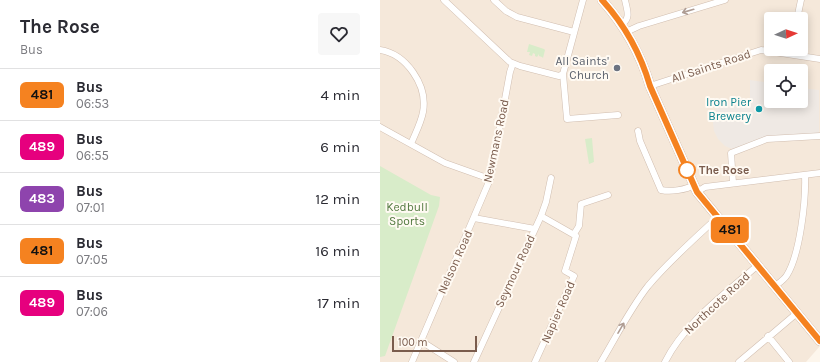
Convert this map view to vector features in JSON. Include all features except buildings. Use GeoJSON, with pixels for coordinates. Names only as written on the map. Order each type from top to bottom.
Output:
{"type":"FeatureCollection","features":[{"type":"Feature","properties":{"kind":"street"},"geometry":{"type":"LineString","coordinates":[[444,0],[513,63],[559,76],[563,74]]}},
{"type":"Feature","properties":{"kind":"street"},"geometry":{"type":"LineString","coordinates":[[494,0],[506,11],[517,17],[574,32]]}},
{"type":"Feature","properties":{"kind":"street"},"geometry":{"type":"LineString","coordinates":[[583,0],[563,74],[567,119],[618,115]]}},
{"type":"Feature","properties":{"kind":"street"},"geometry":{"type":"LineString","coordinates":[[602,0],[624,28],[696,188],[820,341]]}},
{"type":"Feature","properties":{"kind":"street"},"geometry":{"type":"LineString","coordinates":[[624,28],[628,18],[625,0]]}},
{"type":"Feature","properties":{"kind":"street"},"geometry":{"type":"LineString","coordinates":[[624,28],[639,26],[725,0]]}},
{"type":"Feature","properties":{"kind":"street"},"geometry":{"type":"LineString","coordinates":[[798,12],[801,0]]}},
{"type":"Feature","properties":{"kind":"street"},"geometry":{"type":"LineString","coordinates":[[380,50],[388,51],[405,61],[415,75],[423,92],[423,112],[411,144]]}},
{"type":"Feature","properties":{"kind":"street","name":"All Saints Road"},"geometry":{"type":"LineString","coordinates":[[650,86],[764,50]]}},
{"type":"Feature","properties":{"kind":"street","name":"All Saints Road"},"geometry":{"type":"LineString","coordinates":[[808,56],[820,59]]}},
{"type":"Feature","properties":{"kind":"street","name":"Newmans Road"},"geometry":{"type":"LineString","coordinates":[[474,218],[490,179],[513,63]]}},
{"type":"Feature","properties":{"kind":"street"},"geometry":{"type":"LineString","coordinates":[[380,127],[449,165],[490,179]]}},
{"type":"Feature","properties":{"kind":"street"},"geometry":{"type":"LineString","coordinates":[[638,132],[639,140],[660,189],[663,191],[820,173]]}},
{"type":"Feature","properties":{"kind":"street"},"geometry":{"type":"LineString","coordinates":[[733,183],[731,153],[767,139],[820,136]]}},
{"type":"Feature","properties":{"kind":"street"},"geometry":{"type":"LineString","coordinates":[[775,286],[786,277],[793,260],[805,201],[805,175]]}},
{"type":"Feature","properties":{"kind":"street","name":"Seymour Road"},"geometry":{"type":"LineString","coordinates":[[474,362],[541,216],[546,202],[551,178]]}},
{"type":"Feature","properties":{"kind":"street"},"geometry":{"type":"LineString","coordinates":[[541,216],[574,234],[579,226],[580,204],[608,196]]}},
{"type":"Feature","properties":{"kind":"street"},"geometry":{"type":"LineString","coordinates":[[601,362],[633,308],[649,285],[680,252],[718,217]]}},
{"type":"Feature","properties":{"kind":"street","name":"Nelson Road"},"geometry":{"type":"LineString","coordinates":[[412,362],[474,218],[535,228]]}},
{"type":"Feature","properties":{"kind":"street","name":"Napier Road"},"geometry":{"type":"LineString","coordinates":[[536,362],[574,276],[565,271],[576,238],[574,234]]}},
{"type":"Feature","properties":{"kind":"street","name":"Northcote Road"},"geometry":{"type":"LineString","coordinates":[[665,362],[679,340],[702,315],[732,286],[758,265]]}},
{"type":"Feature","properties":{"kind":"street"},"geometry":{"type":"LineString","coordinates":[[738,362],[797,312]]}},
{"type":"Feature","properties":{"kind":"street"},"geometry":{"type":"LineString","coordinates":[[768,336],[789,362]]}},
{"type":"Feature","properties":{"kind":"street"},"geometry":{"type":"LineString","coordinates":[[421,341],[454,362]]}},
{"type":"Feature","properties":{"kind":"shaded area"},"geometry":{"type":"Polygon","coordinates":[[[380,0],[820,0],[820,346],[806,362],[380,362],[380,0]]]}},
{"type":"Feature","properties":{"kind":"shaded area"},"geometry":{"type":"Polygon","coordinates":[[[750,80],[764,82],[764,108],[808,108],[808,89],[819,90],[819,135],[766,137],[732,149],[725,146],[718,139],[714,131],[713,114],[717,106],[750,100],[750,80]]]}},
{"type":"Feature","properties":{"kind":"green space"},"geometry":{"type":"Polygon","coordinates":[[[529,44],[545,50],[543,58],[539,56],[539,54],[537,57],[533,53],[532,56],[529,55],[530,52],[527,52],[529,44]]]}},
{"type":"Feature","properties":{"kind":"green space"},"geometry":{"type":"Polygon","coordinates":[[[592,138],[594,162],[589,164],[585,139],[592,138]]]}},
{"type":"Feature","properties":{"kind":"green space","name":"Kedbull Sports"},"geometry":{"type":"Polygon","coordinates":[[[380,166],[431,195],[440,197],[439,206],[385,356],[380,357],[380,166]]]}},
{"type":"Feature","properties":{"kind":"bus line","name":"481"},"geometry":{"type":"LineString","coordinates":[[602,0],[622,24],[626,32],[646,74],[697,192],[820,341]]}},
{"type":"Feature","properties":{"kind":"place","name":"All Saints' Church"},"geometry":{"type":"Point","coordinates":[617,68]}},
{"type":"Feature","properties":{"kind":"place","name":"Iron Pier Brewery"},"geometry":{"type":"Point","coordinates":[759,109]}},
{"type":"Feature","properties":{"kind":"place","name":"The Rose"},"geometry":{"type":"Point","coordinates":[687,170]}}]}
